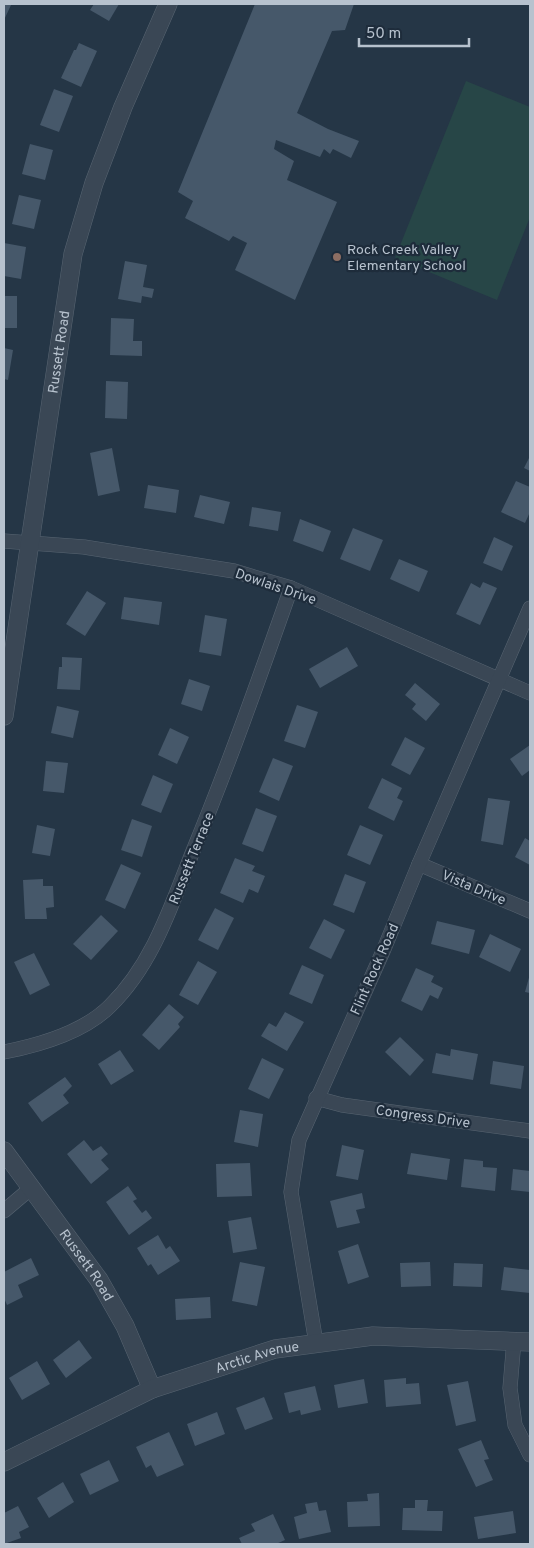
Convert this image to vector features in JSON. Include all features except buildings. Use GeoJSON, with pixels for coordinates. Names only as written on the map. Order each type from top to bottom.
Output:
{"type":"FeatureCollection","features":[{"type":"Feature","properties":{"kind":"street","name":"Russett Road"},"geometry":{"type":"LineString","coordinates":[[4,716],[73,254],[94,184],[123,107],[168,4]]}},
{"type":"Feature","properties":{"kind":"street","name":"Dowlais Drive"},"geometry":{"type":"LineString","coordinates":[[4,541],[84,547],[234,571],[291,588],[530,693]]}},
{"type":"Feature","properties":{"kind":"street","name":"Russett Terrace"},"geometry":{"type":"LineString","coordinates":[[4,1052],[68,1034],[109,1008],[138,975],[158,940],[224,776],[291,588]]}},
{"type":"Feature","properties":{"kind":"street","name":"Flint Rock Road"},"geometry":{"type":"LineString","coordinates":[[316,1343],[291,1192],[299,1140],[316,1098],[384,949],[530,608]]}},
{"type":"Feature","properties":{"kind":"street","name":"Vista Drive"},"geometry":{"type":"LineString","coordinates":[[419,864],[530,911]]}},
{"type":"Feature","properties":{"kind":"street","name":"Congress Drive"},"geometry":{"type":"LineString","coordinates":[[316,1098],[342,1105],[530,1131]]}},
{"type":"Feature","properties":{"kind":"street","name":"Russett Road"},"geometry":{"type":"LineString","coordinates":[[4,1151],[30,1189],[99,1280],[125,1326],[152,1389]]}},
{"type":"Feature","properties":{"kind":"street"},"geometry":{"type":"LineString","coordinates":[[4,1211],[30,1189]]}},
{"type":"Feature","properties":{"kind":"street","name":"Arctic Avenue"},"geometry":{"type":"LineString","coordinates":[[4,1462],[152,1389],[275,1349],[373,1336],[522,1341]]}},
{"type":"Feature","properties":{"kind":"street"},"geometry":{"type":"LineString","coordinates":[[522,1341],[510,1388],[515,1425],[530,1455]]}},
{"type":"Feature","properties":{"kind":"green space"},"geometry":{"type":"Polygon","coordinates":[[[466,81],[530,107],[530,217],[497,300],[395,258],[466,81]]]}},
{"type":"Feature","properties":{"kind":"place","name":"Rock Creek Valley Elementary School"},"geometry":{"type":"Point","coordinates":[337,257]}}]}
